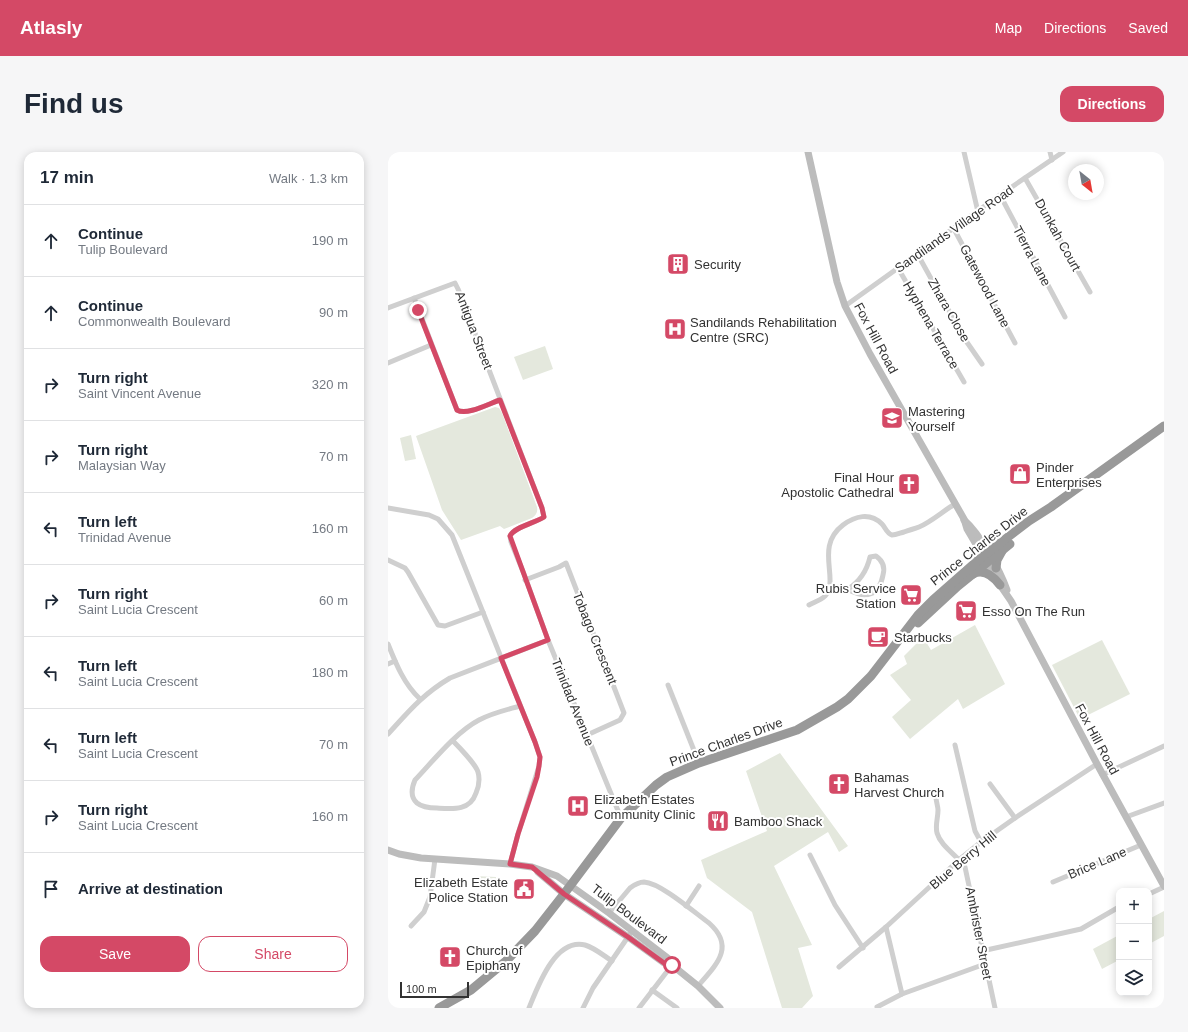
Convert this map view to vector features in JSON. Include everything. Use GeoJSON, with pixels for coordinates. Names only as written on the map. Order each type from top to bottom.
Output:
{"type":"FeatureCollection","features":[{"type":"Feature","properties":{"kind":"highway","name":"Prince Charles Drive"},"geometry":{"type":"LineString","coordinates":[[439,1008],[471,990],[506,960],[535,930],[621,818],[643,796],[667,777],[699,763],[797,730],[826,715],[848,699],[871,676],[918,615],[932,600],[987,557],[1029,521],[1051,507],[1164,426]]}},
{"type":"Feature","properties":{"kind":"highway","name":"Prince Charles Drive"},"geometry":{"type":"LineString","coordinates":[[896,645],[972,574],[987,557],[1004,548],[1033,525],[1051,507]]}},
{"type":"Feature","properties":{"kind":"highway"},"geometry":{"type":"LineString","coordinates":[[996,568],[1000,554],[1004,548]]}},
{"type":"Feature","properties":{"kind":"highway"},"geometry":{"type":"LineString","coordinates":[[972,574],[979,572],[986,573],[995,578],[1000,585]]}},
{"type":"Feature","properties":{"kind":"main road","name":"Fox Hill Road"},"geometry":{"type":"LineString","coordinates":[[808,152],[837,282],[845,306],[870,354],[955,504],[964,519],[971,526],[1000,585],[1011,601],[1096,764],[1141,845],[1162,877],[1164,887]]}},
{"type":"Feature","properties":{"kind":"main road","name":"Fox Hill Road"},"geometry":{"type":"LineString","coordinates":[[987,557],[996,568],[1004,582],[1011,601]]}},
{"type":"Feature","properties":{"kind":"main road","name":"Tulip Boulevard"},"geometry":{"type":"LineString","coordinates":[[388,850],[399,854],[421,858],[510,864],[532,867],[556,876],[609,913],[630,934],[664,963],[672,965],[698,986],[720,1008]]}},
{"type":"Feature","properties":{"kind":"main road","name":"Tulip Boulevard"},"geometry":{"type":"LineString","coordinates":[[532,867],[564,894],[630,934]]}},
{"type":"Feature","properties":{"kind":"street"},"geometry":{"type":"LineString","coordinates":[[964,152],[978,212]]}},
{"type":"Feature","properties":{"kind":"street"},"geometry":{"type":"LineString","coordinates":[[1050,152],[1052,160]]}},
{"type":"Feature","properties":{"kind":"street","name":"Sandilands Village Road"},"geometry":{"type":"LineString","coordinates":[[845,306],[1000,195],[1063,152]]}},
{"type":"Feature","properties":{"kind":"street","name":"Dunkah Court"},"geometry":{"type":"LineString","coordinates":[[1025,178],[1090,292]]}},
{"type":"Feature","properties":{"kind":"street","name":"Tierra Lane"},"geometry":{"type":"LineString","coordinates":[[1000,195],[1065,317]]}},
{"type":"Feature","properties":{"kind":"street","name":"Gatewood Lane"},"geometry":{"type":"LineString","coordinates":[[954,229],[1015,343]]}},
{"type":"Feature","properties":{"kind":"street","name":"Zhara Close"},"geometry":{"type":"LineString","coordinates":[[918,255],[964,338],[982,364]]}},
{"type":"Feature","properties":{"kind":"street","name":"Hyphena Terrace"},"geometry":{"type":"LineString","coordinates":[[898,268],[964,382]]}},
{"type":"Feature","properties":{"kind":"street","name":"Antigua Street"},"geometry":{"type":"LineString","coordinates":[[388,308],[455,283],[500,400]]}},
{"type":"Feature","properties":{"kind":"street"},"geometry":{"type":"LineString","coordinates":[[414,298],[457,410],[460,412],[467,412],[500,400]]}},
{"type":"Feature","properties":{"kind":"street"},"geometry":{"type":"LineString","coordinates":[[388,363],[431,345]]}},
{"type":"Feature","properties":{"kind":"street","name":"Trinidad Avenue"},"geometry":{"type":"LineString","coordinates":[[500,400],[542,508],[544,517],[537,522],[512,532],[510,536],[511,542],[548,640],[621,818]]}},
{"type":"Feature","properties":{"kind":"street"},"geometry":{"type":"LineString","coordinates":[[809,605],[825,596],[830,586],[828,561],[829,547],[837,530],[844,524],[859,516],[869,516],[881,523],[888,533],[895,535],[919,527],[955,504]]}},
{"type":"Feature","properties":{"kind":"street"},"geometry":{"type":"LineString","coordinates":[[388,508],[429,515],[438,519],[446,526],[456,542],[535,742],[540,757],[539,766],[510,864]]}},
{"type":"Feature","properties":{"kind":"street"},"geometry":{"type":"LineString","coordinates":[[830,586],[848,589],[855,594],[861,595],[870,594],[878,590],[884,570],[880,558],[876,556],[870,557],[869,563],[858,582],[848,589]]}},
{"type":"Feature","properties":{"kind":"street"},"geometry":{"type":"LineString","coordinates":[[388,560],[405,568],[438,625],[445,626],[483,612]]}},
{"type":"Feature","properties":{"kind":"street","name":"Tobago Crescent"},"geometry":{"type":"LineString","coordinates":[[525,580],[566,563],[624,712],[620,720],[587,734]]}},
{"type":"Feature","properties":{"kind":"street"},"geometry":{"type":"LineString","coordinates":[[388,734],[420,699],[436,686],[450,678],[548,640]]}},
{"type":"Feature","properties":{"kind":"street"},"geometry":{"type":"LineString","coordinates":[[388,644],[408,685],[420,699]]}},
{"type":"Feature","properties":{"kind":"street"},"geometry":{"type":"LineString","coordinates":[[388,664],[395,661]]}},
{"type":"Feature","properties":{"kind":"street"},"geometry":{"type":"LineString","coordinates":[[668,685],[699,763]]}},
{"type":"Feature","properties":{"kind":"street"},"geometry":{"type":"LineString","coordinates":[[453,741],[478,770],[479,780],[474,800],[468,805],[459,808],[431,808],[421,806],[416,802],[413,796],[412,788],[415,780],[453,741],[469,726],[479,720],[520,706]]}},
{"type":"Feature","properties":{"kind":"street"},"geometry":{"type":"LineString","coordinates":[[955,745],[975,830],[982,842]]}},
{"type":"Feature","properties":{"kind":"street"},"geometry":{"type":"LineString","coordinates":[[1102,775],[1164,746]]}},
{"type":"Feature","properties":{"kind":"street","name":"Blue Berry Hill"},"geometry":{"type":"LineString","coordinates":[[839,967],[863,948],[960,859],[1015,818],[1096,764]]}},
{"type":"Feature","properties":{"kind":"street"},"geometry":{"type":"LineString","coordinates":[[990,784],[1015,818]]}},
{"type":"Feature","properties":{"kind":"street"},"geometry":{"type":"LineString","coordinates":[[936,797],[938,810],[936,821],[937,834],[950,852],[960,859]]}},
{"type":"Feature","properties":{"kind":"street"},"geometry":{"type":"LineString","coordinates":[[1126,817],[1164,803]]}},
{"type":"Feature","properties":{"kind":"street","name":"Brice Lane"},"geometry":{"type":"LineString","coordinates":[[1053,882],[1141,845]]}},
{"type":"Feature","properties":{"kind":"street"},"geometry":{"type":"LineString","coordinates":[[810,855],[835,905],[863,948]]}},
{"type":"Feature","properties":{"kind":"street"},"geometry":{"type":"LineString","coordinates":[[411,926],[424,912],[430,897],[435,859]]}},
{"type":"Feature","properties":{"kind":"street","name":"Ambrister Street"},"geometry":{"type":"LineString","coordinates":[[960,859],[966,867],[995,1008]]}},
{"type":"Feature","properties":{"kind":"street"},"geometry":{"type":"LineString","coordinates":[[609,913],[630,888],[644,882],[662,889],[715,928],[721,938],[722,944],[720,960],[698,986]]}},
{"type":"Feature","properties":{"kind":"street"},"geometry":{"type":"LineString","coordinates":[[686,906],[699,886]]}},
{"type":"Feature","properties":{"kind":"street"},"geometry":{"type":"LineString","coordinates":[[1152,893],[1164,887]]}},
{"type":"Feature","properties":{"kind":"street"},"geometry":{"type":"LineString","coordinates":[[982,950],[1081,929],[1116,910]]}},
{"type":"Feature","properties":{"kind":"street"},"geometry":{"type":"LineString","coordinates":[[886,927],[902,994]]}},
{"type":"Feature","properties":{"kind":"street"},"geometry":{"type":"LineString","coordinates":[[583,1008],[593,988],[630,934]]}},
{"type":"Feature","properties":{"kind":"street"},"geometry":{"type":"LineString","coordinates":[[528,1008],[540,981],[559,952],[566,947],[576,944],[585,945],[612,961]]}},
{"type":"Feature","properties":{"kind":"street"},"geometry":{"type":"LineString","coordinates":[[877,1007],[902,994],[985,964]]}},
{"type":"Feature","properties":{"kind":"street"},"geometry":{"type":"LineString","coordinates":[[638,1008],[672,965]]}},
{"type":"Feature","properties":{"kind":"street"},"geometry":{"type":"LineString","coordinates":[[652,990],[678,1008]]}},
{"type":"Feature","properties":{"kind":"shaded area"},"geometry":{"type":"Polygon","coordinates":[[[545,346],[553,369],[523,380],[514,357],[545,346]]]}},
{"type":"Feature","properties":{"kind":"shaded area"},"geometry":{"type":"Polygon","coordinates":[[[495,407],[499,408],[502,413],[537,507],[537,512],[532,518],[504,529],[500,526],[461,540],[442,510],[416,436],[495,407]]]}},
{"type":"Feature","properties":{"kind":"shaded area"},"geometry":{"type":"Polygon","coordinates":[[[411,435],[416,459],[405,461],[400,438],[411,435]]]}},
{"type":"Feature","properties":{"kind":"shaded area"},"geometry":{"type":"Polygon","coordinates":[[[975,625],[1005,684],[963,709],[958,699],[910,739],[892,717],[911,700],[890,675],[907,664],[904,656],[923,637],[931,650],[975,625]]]}},
{"type":"Feature","properties":{"kind":"shaded area"},"geometry":{"type":"Polygon","coordinates":[[[1102,640],[1130,694],[1080,719],[1052,665],[1102,640]]]}},
{"type":"Feature","properties":{"kind":"shaded area"},"geometry":{"type":"Polygon","coordinates":[[[780,753],[848,846],[839,852],[828,832],[774,866],[812,945],[798,948],[813,996],[802,1008],[782,1008],[752,912],[707,878],[701,860],[767,831],[746,771],[780,753]]]}},
{"type":"Feature","properties":{"kind":"shaded area"},"geometry":{"type":"Polygon","coordinates":[[[475,876],[496,877],[496,888],[474,887],[475,876]]]}},
{"type":"Feature","properties":{"kind":"shaded area"},"geometry":{"type":"Polygon","coordinates":[[[1164,911],[1164,936],[1152,942],[1152,924],[1152,917],[1164,911]]]}},
{"type":"Feature","properties":{"kind":"shaded area"},"geometry":{"type":"Polygon","coordinates":[[[1116,937],[1116,962],[1102,969],[1093,949],[1116,937]]]}},
{"type":"Feature","properties":{"kind":"place","name":"Security"},"geometry":{"type":"Point","coordinates":[678,264]}},
{"type":"Feature","properties":{"kind":"place","name":"Sandilands Rehabilitation Centre (SRC)"},"geometry":{"type":"Point","coordinates":[675,329]}},
{"type":"Feature","properties":{"kind":"place","name":"Mastering Yourself"},"geometry":{"type":"Point","coordinates":[892,418]}},
{"type":"Feature","properties":{"kind":"place","name":"Pinder Enterprises"},"geometry":{"type":"Point","coordinates":[1020,474]}},
{"type":"Feature","properties":{"kind":"place","name":"Final Hour Apostolic Cathedral"},"geometry":{"type":"Point","coordinates":[909,484]}},
{"type":"Feature","properties":{"kind":"place","name":"Rubis Service Station"},"geometry":{"type":"Point","coordinates":[911,595]}},
{"type":"Feature","properties":{"kind":"place","name":"Esso On The Run"},"geometry":{"type":"Point","coordinates":[966,611]}},
{"type":"Feature","properties":{"kind":"place","name":"Starbucks"},"geometry":{"type":"Point","coordinates":[878,637]}},
{"type":"Feature","properties":{"kind":"place","name":"Bahamas Harvest Church"},"geometry":{"type":"Point","coordinates":[839,784]}},
{"type":"Feature","properties":{"kind":"place","name":"Elizabeth Estates Community Clinic"},"geometry":{"type":"Point","coordinates":[578,806]}},
{"type":"Feature","properties":{"kind":"place","name":"Bamboo Shack"},"geometry":{"type":"Point","coordinates":[718,821]}},
{"type":"Feature","properties":{"kind":"place","name":"Elizabeth Estate Police Station"},"geometry":{"type":"Point","coordinates":[524,889]}},
{"type":"Feature","properties":{"kind":"place","name":"Church of Epiphany"},"geometry":{"type":"Point","coordinates":[450,957]}},
{"type":"Feature","properties":{"kind":"route"},"geometry":{"type":"LineString","coordinates":[[418,310],[457,410],[463,413],[500,400],[542,508],[544,517],[537,522],[515,530],[510,534],[511,542],[548,640],[501,658],[540,757],[537,777],[513,849],[510,864],[532,867],[564,894],[664,963],[672,965]]}}]}
